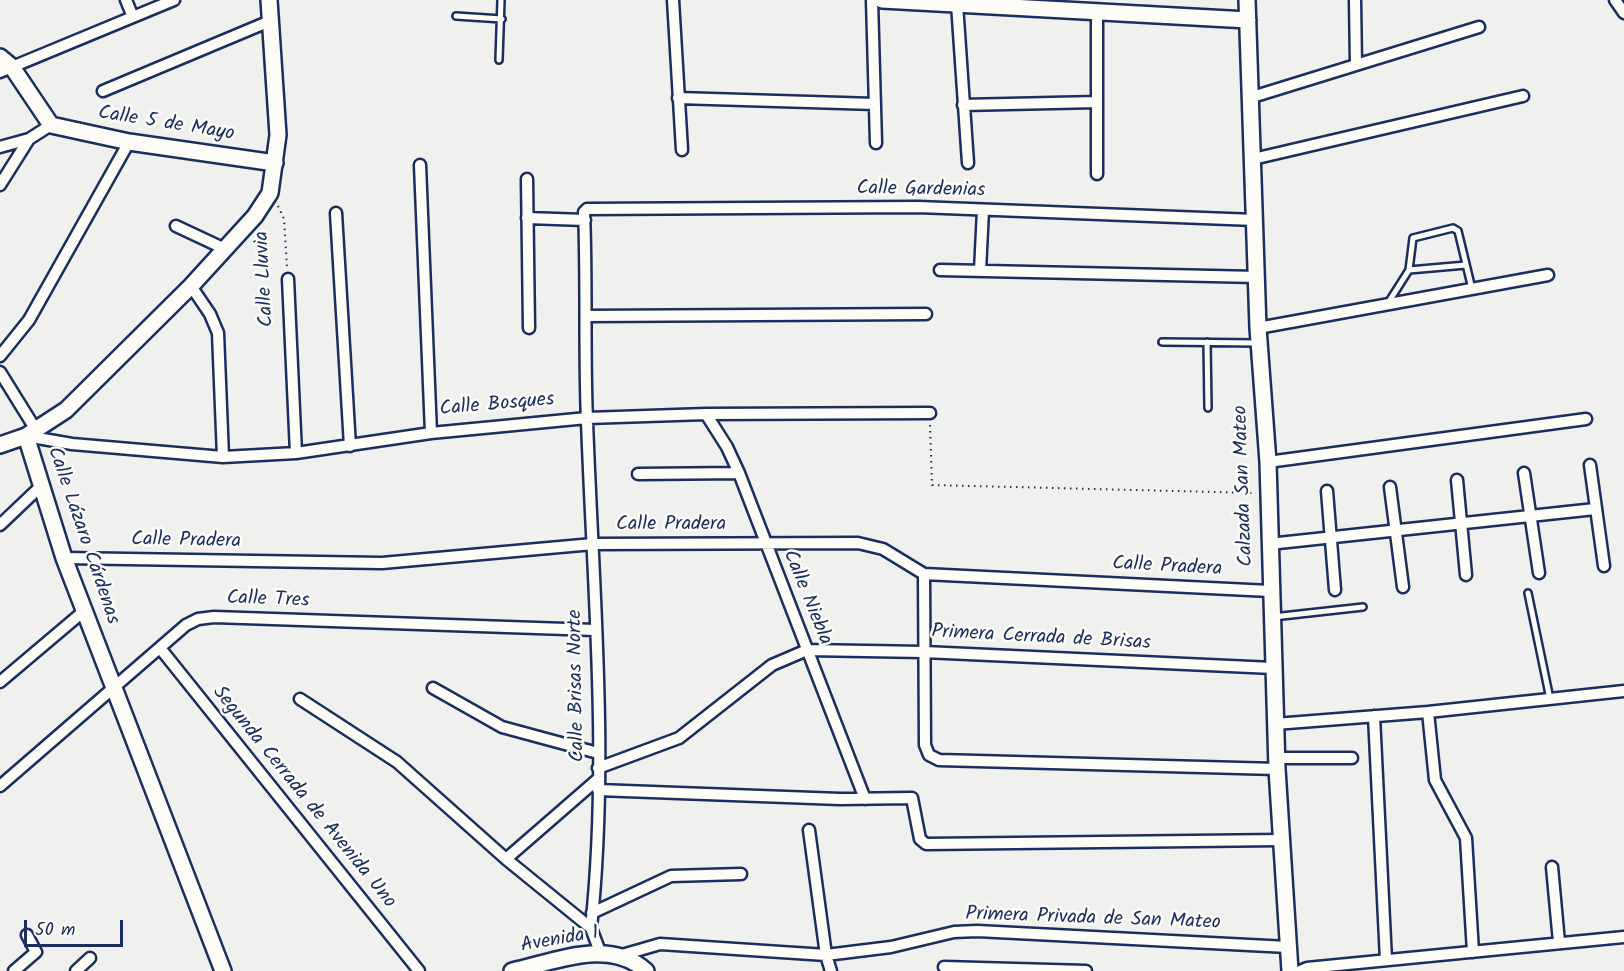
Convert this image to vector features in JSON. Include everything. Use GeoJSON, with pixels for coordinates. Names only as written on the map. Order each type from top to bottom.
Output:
{"type":"FeatureCollection","features":[{"type":"Feature","properties":{"kind":"street"},"geometry":{"type":"LineString","coordinates":[[126,0],[133,17]]}},
{"type":"Feature","properties":{"kind":"street"},"geometry":{"type":"LineString","coordinates":[[0,147],[29,139],[51,125],[4,65],[174,0]]}},
{"type":"Feature","properties":{"kind":"street"},"geometry":{"type":"LineString","coordinates":[[269,0],[278,135],[270,194]]}},
{"type":"Feature","properties":{"kind":"street"},"geometry":{"type":"LineString","coordinates":[[673,0],[682,150]]}},
{"type":"Feature","properties":{"kind":"street"},"geometry":{"type":"LineString","coordinates":[[872,0],[876,143]]}},
{"type":"Feature","properties":{"kind":"street"},"geometry":{"type":"LineString","coordinates":[[882,0],[1248,20]]}},
{"type":"Feature","properties":{"kind":"street","name":"Calzada San Mateo"},"geometry":{"type":"LineString","coordinates":[[1247,0],[1259,335],[1268,462],[1275,724],[1290,971]]}},
{"type":"Feature","properties":{"kind":"street"},"geometry":{"type":"LineString","coordinates":[[1355,0],[1356,65]]}},
{"type":"Feature","properties":{"kind":"street"},"geometry":{"type":"LineString","coordinates":[[1615,0],[1624,13]]}},
{"type":"Feature","properties":{"kind":"street"},"geometry":{"type":"LineString","coordinates":[[957,4],[968,163]]}},
{"type":"Feature","properties":{"kind":"street"},"geometry":{"type":"LineString","coordinates":[[1097,11],[1097,174]]}},
{"type":"Feature","properties":{"kind":"street"},"geometry":{"type":"LineString","coordinates":[[103,91],[270,21]]}},
{"type":"Feature","properties":{"kind":"street"},"geometry":{"type":"LineString","coordinates":[[1249,98],[1479,27]]}},
{"type":"Feature","properties":{"kind":"street"},"geometry":{"type":"LineString","coordinates":[[1253,159],[1523,96]]}},
{"type":"Feature","properties":{"kind":"street"},"geometry":{"type":"LineString","coordinates":[[678,98],[875,104]]}},
{"type":"Feature","properties":{"kind":"street"},"geometry":{"type":"LineString","coordinates":[[963,105],[1097,102]]}},
{"type":"Feature","properties":{"kind":"street","name":"Calle 5 de Mayo"},"geometry":{"type":"LineString","coordinates":[[51,125],[129,142],[275,163]]}},
{"type":"Feature","properties":{"kind":"street"},"geometry":{"type":"LineString","coordinates":[[0,185],[29,139]]}},
{"type":"Feature","properties":{"kind":"street"},"geometry":{"type":"LineString","coordinates":[[0,356],[29,320],[129,142]]}},
{"type":"Feature","properties":{"kind":"street"},"geometry":{"type":"LineString","coordinates":[[420,165],[431,433]]}},
{"type":"Feature","properties":{"kind":"street"},"geometry":{"type":"LineString","coordinates":[[526,179],[529,328]]}},
{"type":"Feature","properties":{"kind":"street","name":"Calle Lázaro Cárdenas"},"geometry":{"type":"LineString","coordinates":[[223,971],[112,688],[64,558],[41,486],[31,433],[66,410],[191,286],[255,216],[270,194]]}},
{"type":"Feature","properties":{"kind":"street","name":"Calle Gardenias"},"geometry":{"type":"LineString","coordinates":[[527,218],[586,214],[918,207],[1255,220]]}},
{"type":"Feature","properties":{"kind":"street"},"geometry":{"type":"LineString","coordinates":[[980,271],[983,210]]}},
{"type":"Feature","properties":{"kind":"street"},"geometry":{"type":"LineString","coordinates":[[336,213],[350,446]]}},
{"type":"Feature","properties":{"kind":"street","name":"Calle Brisas Norte"},"geometry":{"type":"LineString","coordinates":[[586,214],[586,418],[593,544],[598,753],[591,928],[600,952]]}},
{"type":"Feature","properties":{"kind":"street"},"geometry":{"type":"LineString","coordinates":[[176,226],[225,249]]}},
{"type":"Feature","properties":{"kind":"street"},"geometry":{"type":"LineString","coordinates":[[940,270],[1257,277]]}},
{"type":"Feature","properties":{"kind":"street"},"geometry":{"type":"LineString","coordinates":[[1259,335],[1387,304],[1548,275]]}},
{"type":"Feature","properties":{"kind":"street","name":"Calle Lluvia"},"geometry":{"type":"LineString","coordinates":[[288,279],[296,453]]}},
{"type":"Feature","properties":{"kind":"street"},"geometry":{"type":"LineString","coordinates":[[191,286],[210,314],[218,333],[223,458]]}},
{"type":"Feature","properties":{"kind":"street"},"geometry":{"type":"LineString","coordinates":[[587,316],[926,314]]}},
{"type":"Feature","properties":{"kind":"street"},"geometry":{"type":"LineString","coordinates":[[0,372],[31,433]]}},
{"type":"Feature","properties":{"kind":"street","name":"Calle Bosques"},"geometry":{"type":"LineString","coordinates":[[0,445],[31,433],[72,444],[223,458],[296,453],[431,433],[586,418],[706,414],[930,413]]}},
{"type":"Feature","properties":{"kind":"street","name":"Calle Niebla"},"geometry":{"type":"LineString","coordinates":[[706,414],[727,447],[738,473],[865,799]]}},
{"type":"Feature","properties":{"kind":"street"},"geometry":{"type":"LineString","coordinates":[[1268,462],[1586,419]]}},
{"type":"Feature","properties":{"kind":"street"},"geometry":{"type":"LineString","coordinates":[[1590,465],[1604,566]]}},
{"type":"Feature","properties":{"kind":"street"},"geometry":{"type":"LineString","coordinates":[[638,474],[738,473]]}},
{"type":"Feature","properties":{"kind":"street"},"geometry":{"type":"LineString","coordinates":[[1524,473],[1539,573]]}},
{"type":"Feature","properties":{"kind":"street"},"geometry":{"type":"LineString","coordinates":[[1457,480],[1466,575]]}},
{"type":"Feature","properties":{"kind":"street"},"geometry":{"type":"LineString","coordinates":[[0,525],[41,486]]}},
{"type":"Feature","properties":{"kind":"street"},"geometry":{"type":"LineString","coordinates":[[1390,487],[1403,587]]}},
{"type":"Feature","properties":{"kind":"street"},"geometry":{"type":"LineString","coordinates":[[1327,492],[1335,590]]}},
{"type":"Feature","properties":{"kind":"street"},"geometry":{"type":"LineString","coordinates":[[1269,544],[1595,509]]}},
{"type":"Feature","properties":{"kind":"street","name":"Calle Pradera"},"geometry":{"type":"LineString","coordinates":[[64,558],[382,563],[593,544],[858,543],[883,549],[924,574],[1270,591]]}},
{"type":"Feature","properties":{"kind":"street"},"geometry":{"type":"LineString","coordinates":[[924,574],[925,745],[928,755],[939,760],[1277,763],[1352,758]]}},
{"type":"Feature","properties":{"kind":"street"},"geometry":{"type":"LineString","coordinates":[[0,682],[84,612]]}},
{"type":"Feature","properties":{"kind":"street","name":"Calle Tres"},"geometry":{"type":"LineString","coordinates":[[0,786],[186,625],[198,619],[214,617],[595,630]]}},
{"type":"Feature","properties":{"kind":"street","name":"Segunda Cerrada de Avenida Uno"},"geometry":{"type":"LineString","coordinates":[[160,648],[419,971]]}},
{"type":"Feature","properties":{"kind":"street"},"geometry":{"type":"LineString","coordinates":[[506,859],[598,779],[680,738],[772,665],[807,650]]}},
{"type":"Feature","properties":{"kind":"street","name":"Primera Cerrada de Brisas"},"geometry":{"type":"LineString","coordinates":[[807,650],[924,652],[1273,668]]}},
{"type":"Feature","properties":{"kind":"street"},"geometry":{"type":"LineString","coordinates":[[433,688],[502,727],[598,753]]}},
{"type":"Feature","properties":{"kind":"street"},"geometry":{"type":"LineString","coordinates":[[1275,724],[1428,712],[1624,691]]}},
{"type":"Feature","properties":{"kind":"street"},"geometry":{"type":"LineString","coordinates":[[300,699],[397,762],[506,859],[591,928]]}},
{"type":"Feature","properties":{"kind":"street"},"geometry":{"type":"LineString","coordinates":[[1428,712],[1435,780],[1466,838],[1473,952]]}},
{"type":"Feature","properties":{"kind":"street"},"geometry":{"type":"LineString","coordinates":[[1374,716],[1386,960]]}},
{"type":"Feature","properties":{"kind":"street"},"geometry":{"type":"LineString","coordinates":[[598,779],[865,799],[912,798],[922,842],[938,844],[1281,840]]}},
{"type":"Feature","properties":{"kind":"street"},"geometry":{"type":"LineString","coordinates":[[809,830],[826,955],[831,971]]}},
{"type":"Feature","properties":{"kind":"street"},"geometry":{"type":"LineString","coordinates":[[1552,867],[1559,942]]}},
{"type":"Feature","properties":{"kind":"street"},"geometry":{"type":"LineString","coordinates":[[592,913],[672,876],[741,874]]}},
{"type":"Feature","properties":{"kind":"street","name":"Primera Privada de San Mateo"},"geometry":{"type":"LineString","coordinates":[[622,955],[660,944],[826,955],[891,946],[954,932],[977,931],[1288,947]]}},
{"type":"Feature","properties":{"kind":"street"},"geometry":{"type":"LineString","coordinates":[[14,971],[36,952],[27,935]]}},
{"type":"Feature","properties":{"kind":"street"},"geometry":{"type":"LineString","coordinates":[[1300,971],[1307,968],[1624,937]]}},
{"type":"Feature","properties":{"kind":"street","name":"Avenida 1"},"geometry":{"type":"LineString","coordinates":[[512,971],[600,952],[622,955],[646,971]]}},
{"type":"Feature","properties":{"kind":"street"},"geometry":{"type":"LineString","coordinates":[[76,971],[90,958]]}},
{"type":"Feature","properties":{"kind":"street"},"geometry":{"type":"LineString","coordinates":[[944,968],[1086,971]]}},
{"type":"Feature","properties":{"kind":"lane"},"geometry":{"type":"LineString","coordinates":[[500,60],[501,0]]}},
{"type":"Feature","properties":{"kind":"lane"},"geometry":{"type":"LineString","coordinates":[[456,16],[502,19]]}},
{"type":"Feature","properties":{"kind":"lane"},"geometry":{"type":"LineString","coordinates":[[1387,304],[1409,270],[1413,238],[1454,228],[1458,231],[1472,289]]}},
{"type":"Feature","properties":{"kind":"lane"},"geometry":{"type":"LineString","coordinates":[[1409,270],[1466,266]]}},
{"type":"Feature","properties":{"kind":"lane"},"geometry":{"type":"LineString","coordinates":[[1162,342],[1207,342],[1259,335]]}},
{"type":"Feature","properties":{"kind":"lane"},"geometry":{"type":"LineString","coordinates":[[1207,342],[1208,408]]}},
{"type":"Feature","properties":{"kind":"lane"},"geometry":{"type":"LineString","coordinates":[[1528,593],[1551,699]]}},
{"type":"Feature","properties":{"kind":"lane"},"geometry":{"type":"LineString","coordinates":[[1272,617],[1363,607]]}},
{"type":"Feature","properties":{"kind":"path","name":"Calle Lluvia"},"geometry":{"type":"LineString","coordinates":[[270,194],[284,219],[288,279]]}},
{"type":"Feature","properties":{"kind":"path"},"geometry":{"type":"LineString","coordinates":[[930,413],[932,485],[1268,493]]}}]}
